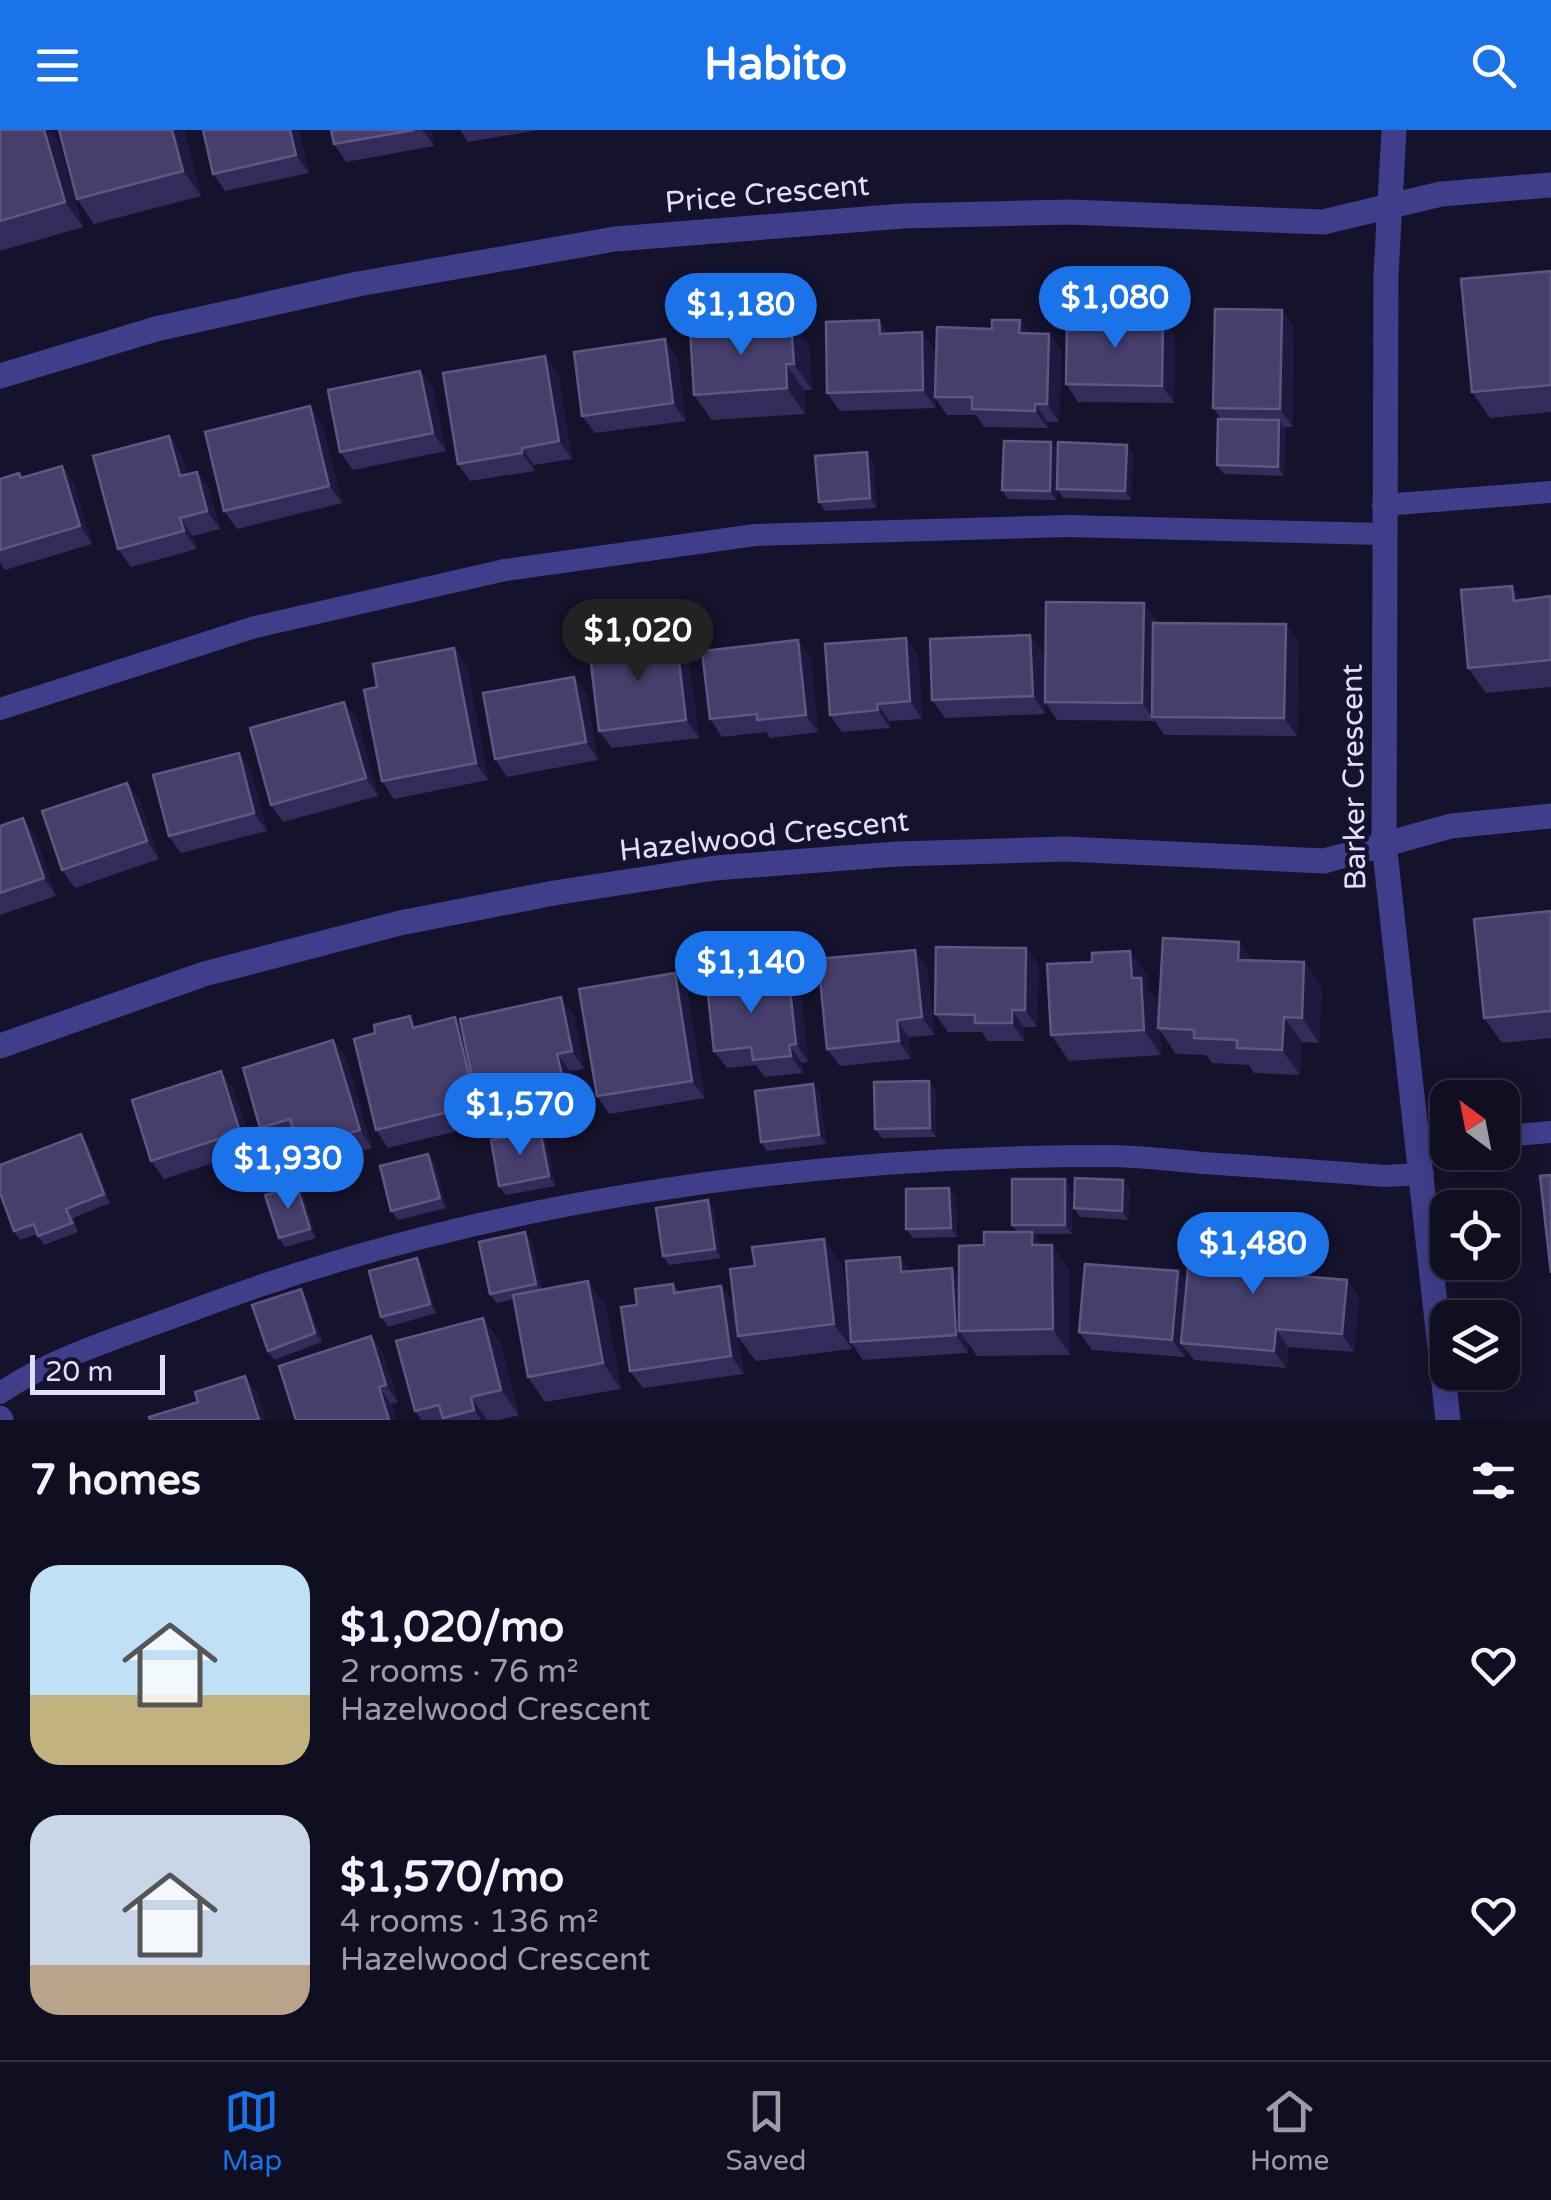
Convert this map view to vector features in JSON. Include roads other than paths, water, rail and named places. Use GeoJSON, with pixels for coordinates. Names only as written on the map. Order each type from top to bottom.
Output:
{"type":"FeatureCollection","features":[{"type":"Feature","properties":{"kind":"street","name":"Barker Crescent"},"geometry":{"type":"LineString","coordinates":[[1394,130],[1383,504],[1384,843],[1424,1174],[1448,1420]]}},
{"type":"Feature","properties":{"kind":"street","name":"Price Crescent"},"geometry":{"type":"LineString","coordinates":[[0,376],[156,329],[358,284],[615,239],[902,216],[1070,212],[1323,222],[1440,194],[1551,185]]}},
{"type":"Feature","properties":{"kind":"street","name":"Hazelwood Crescent"},"geometry":{"type":"LineString","coordinates":[[0,1046],[204,974],[400,924],[554,893],[715,868],[897,854],[1066,848],[1324,860],[1451,826],[1551,816]]}},
{"type":"Feature","properties":{"kind":"lane"},"geometry":{"type":"LineString","coordinates":[[1383,504],[1551,492]]}},
{"type":"Feature","properties":{"kind":"lane"},"geometry":{"type":"LineString","coordinates":[[0,710],[255,626],[504,570],[755,536],[1068,526],[1384,534]]}},
{"type":"Feature","properties":{"kind":"lane"},"geometry":{"type":"LineString","coordinates":[[1520,1135],[1551,1132]]}},
{"type":"Feature","properties":{"kind":"lane"},"geometry":{"type":"LineString","coordinates":[[1420,1146],[1430,1145]]}},
{"type":"Feature","properties":{"kind":"lane"},"geometry":{"type":"LineString","coordinates":[[0,1392],[26,1376],[90,1349],[250,1289],[396,1245],[565,1206],[844,1166],[984,1158],[1110,1156],[1384,1176],[1424,1174]]}}]}
